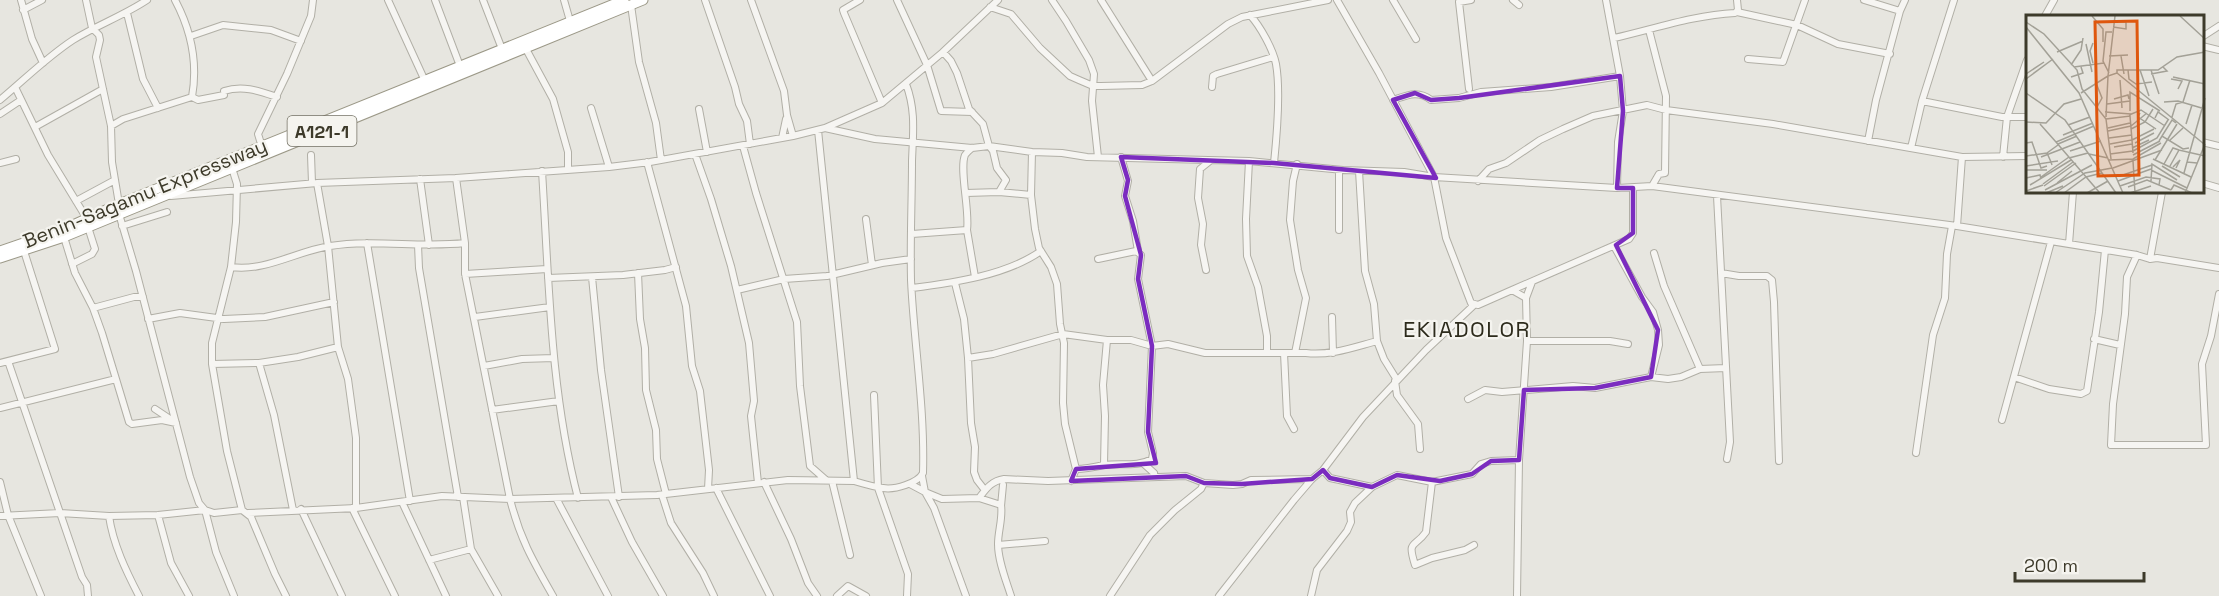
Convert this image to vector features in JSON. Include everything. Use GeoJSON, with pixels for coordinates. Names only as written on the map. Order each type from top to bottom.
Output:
{"type":"FeatureCollection","features":[{"type":"Feature","properties":{"kind":"highway","name":"A121-1"},"geometry":{"type":"LineString","coordinates":[[0,258],[64,237],[119,209],[161,197],[526,49],[627,3],[643,0]]}},
{"type":"Feature","properties":{"kind":"highway","name":"Benin-Sagamu Expressway"},"geometry":{"type":"LineString","coordinates":[[119,209],[262,147],[570,21],[627,3]]}},
{"type":"Feature","properties":{"kind":"highway","name":"Benin-Sagamu Expressway"},"geometry":{"type":"LineString","coordinates":[[0,251],[88,223]]}},
{"type":"Feature","properties":{"kind":"street"},"geometry":{"type":"LineString","coordinates":[[21,0],[32,39],[43,63]]}},
{"type":"Feature","properties":{"kind":"street"},"geometry":{"type":"LineString","coordinates":[[23,10],[42,0]]}},
{"type":"Feature","properties":{"kind":"street"},"geometry":{"type":"LineString","coordinates":[[86,0],[92,28],[99,35],[100,40],[96,57],[111,126],[115,180],[122,226],[190,477],[199,503],[205,510],[216,552],[234,596]]}},
{"type":"Feature","properties":{"kind":"street"},"geometry":{"type":"LineString","coordinates":[[0,100],[70,42],[92,28],[127,13],[147,0]]}},
{"type":"Feature","properties":{"kind":"street"},"geometry":{"type":"LineString","coordinates":[[175,0],[190,36],[194,70],[192,97]]}},
{"type":"Feature","properties":{"kind":"street"},"geometry":{"type":"LineString","coordinates":[[262,147],[258,134],[277,97],[311,16],[313,3],[307,0]]}},
{"type":"Feature","properties":{"kind":"street"},"geometry":{"type":"LineString","coordinates":[[388,0],[424,81]]}},
{"type":"Feature","properties":{"kind":"street"},"geometry":{"type":"LineString","coordinates":[[435,0],[460,66]]}},
{"type":"Feature","properties":{"kind":"street"},"geometry":{"type":"LineString","coordinates":[[483,0],[502,49]]}},
{"type":"Feature","properties":{"kind":"street"},"geometry":{"type":"LineString","coordinates":[[564,0],[570,21]]}},
{"type":"Feature","properties":{"kind":"street"},"geometry":{"type":"LineString","coordinates":[[705,0],[739,104],[747,121],[747,145],[756,193],[797,322],[800,386],[810,466],[806,480]]}},
{"type":"Feature","properties":{"kind":"street"},"geometry":{"type":"LineString","coordinates":[[751,0],[784,91],[793,136]]}},
{"type":"Feature","properties":{"kind":"street"},"geometry":{"type":"LineString","coordinates":[[860,0],[843,10],[882,103]]}},
{"type":"Feature","properties":{"kind":"street"},"geometry":{"type":"LineString","coordinates":[[897,0],[927,65],[941,111],[972,112]]}},
{"type":"Feature","properties":{"kind":"street"},"geometry":{"type":"LineString","coordinates":[[161,197],[315,183],[456,178],[609,167],[662,160],[793,136],[822,129],[882,103],[943,52],[998,0]]}},
{"type":"Feature","properties":{"kind":"street"},"geometry":{"type":"LineString","coordinates":[[1052,0],[1089,60],[1094,74],[1093,113],[1098,157]]}},
{"type":"Feature","properties":{"kind":"street"},"geometry":{"type":"LineString","coordinates":[[1101,0],[1152,81]]}},
{"type":"Feature","properties":{"kind":"street"},"geometry":{"type":"LineString","coordinates":[[990,7],[1011,14],[1040,48],[1070,76],[1093,86],[1142,85],[1152,81],[1228,24],[1250,15],[1328,0]]}},
{"type":"Feature","properties":{"kind":"street"},"geometry":{"type":"LineString","coordinates":[[1337,0],[1434,177],[1446,238],[1467,293],[1474,305]]}},
{"type":"Feature","properties":{"kind":"street"},"geometry":{"type":"LineString","coordinates":[[1393,0],[1416,39]]}},
{"type":"Feature","properties":{"kind":"street"},"geometry":{"type":"LineString","coordinates":[[1471,0],[1459,1],[1471,92]]}},
{"type":"Feature","properties":{"kind":"street"},"geometry":{"type":"LineString","coordinates":[[1513,0],[1519,5]]}},
{"type":"Feature","properties":{"kind":"street"},"geometry":{"type":"LineString","coordinates":[[1606,0],[1620,76],[1623,111],[1618,142],[1617,188]]}},
{"type":"Feature","properties":{"kind":"street"},"geometry":{"type":"LineString","coordinates":[[1737,0],[1737,12]]}},
{"type":"Feature","properties":{"kind":"street"},"geometry":{"type":"LineString","coordinates":[[1748,59],[1783,62],[1805,0]]}},
{"type":"Feature","properties":{"kind":"street"},"geometry":{"type":"LineString","coordinates":[[1864,0],[1900,11]]}},
{"type":"Feature","properties":{"kind":"street"},"geometry":{"type":"LineString","coordinates":[[1868,141],[1876,100],[1905,0]]}},
{"type":"Feature","properties":{"kind":"street"},"geometry":{"type":"LineString","coordinates":[[1911,148],[1922,102],[1954,0]]}},
{"type":"Feature","properties":{"kind":"street"},"geometry":{"type":"LineString","coordinates":[[2046,15],[2054,0]]}},
{"type":"Feature","properties":{"kind":"street"},"geometry":{"type":"LineString","coordinates":[[627,3],[640,68],[656,123],[662,160]]}},
{"type":"Feature","properties":{"kind":"street"},"geometry":{"type":"LineString","coordinates":[[1614,38],[1686,20],[1737,12],[1797,25],[1838,44],[1890,54]]}},
{"type":"Feature","properties":{"kind":"street"},"geometry":{"type":"LineString","coordinates":[[127,13],[143,79],[158,108]]}},
{"type":"Feature","properties":{"kind":"street"},"geometry":{"type":"LineString","coordinates":[[1250,15],[1258,25],[1276,63],[1277,131],[1274,163]]}},
{"type":"Feature","properties":{"kind":"street"},"geometry":{"type":"LineString","coordinates":[[190,36],[224,25],[271,30],[301,41]]}},
{"type":"Feature","properties":{"kind":"street"},"geometry":{"type":"LineString","coordinates":[[2204,36],[2219,26]]}},
{"type":"Feature","properties":{"kind":"street"},"geometry":{"type":"LineString","coordinates":[[1649,30],[1666,96],[1665,173],[1659,174],[1652,186]]}},
{"type":"Feature","properties":{"kind":"street"},"geometry":{"type":"LineString","coordinates":[[2204,46],[2219,50]]}},
{"type":"Feature","properties":{"kind":"street"},"geometry":{"type":"LineString","coordinates":[[526,49],[553,99],[568,152],[568,169]]}},
{"type":"Feature","properties":{"kind":"street"},"geometry":{"type":"LineString","coordinates":[[943,52],[954,67],[972,112],[983,124],[997,168],[1006,180],[999,192]]}},
{"type":"Feature","properties":{"kind":"street"},"geometry":{"type":"LineString","coordinates":[[1212,87],[1213,76],[1217,74],[1273,57]]}},
{"type":"Feature","properties":{"kind":"street"},"geometry":{"type":"LineString","coordinates":[[2003,157],[2007,117],[2026,63]]}},
{"type":"Feature","properties":{"kind":"street"},"geometry":{"type":"LineString","coordinates":[[1393,100],[1415,93],[1431,100],[1471,92],[1551,87],[1620,76]]}},
{"type":"Feature","properties":{"kind":"street"},"geometry":{"type":"LineString","coordinates":[[906,84],[913,110],[911,259],[922,408],[922,476],[925,492],[934,508],[966,596]]}},
{"type":"Feature","properties":{"kind":"street"},"geometry":{"type":"LineString","coordinates":[[15,87],[48,155],[88,223],[95,249],[92,254],[72,264]]}},
{"type":"Feature","properties":{"kind":"street"},"geometry":{"type":"LineString","coordinates":[[111,126],[123,119],[192,97],[198,100],[234,88],[251,89],[277,97]]}},
{"type":"Feature","properties":{"kind":"street"},"geometry":{"type":"LineString","coordinates":[[35,127],[103,89]]}},
{"type":"Feature","properties":{"kind":"street"},"geometry":{"type":"LineString","coordinates":[[0,114],[21,100]]}},
{"type":"Feature","properties":{"kind":"street"},"geometry":{"type":"LineString","coordinates":[[1622,101],[1633,107]]}},
{"type":"Feature","properties":{"kind":"street"},"geometry":{"type":"LineString","coordinates":[[1922,102],[2007,117],[2026,117]]}},
{"type":"Feature","properties":{"kind":"street"},"geometry":{"type":"LineString","coordinates":[[1478,180],[1489,169],[1506,163],[1540,140],[1563,129],[1593,116],[1647,105],[1666,111],[1773,124],[1962,157],[2026,156]]}},
{"type":"Feature","properties":{"kind":"street"},"geometry":{"type":"LineString","coordinates":[[591,108],[609,167]]}},
{"type":"Feature","properties":{"kind":"street"},"geometry":{"type":"LineString","coordinates":[[699,110],[707,152]]}},
{"type":"Feature","properties":{"kind":"street"},"geometry":{"type":"LineString","coordinates":[[782,138],[787,115]]}},
{"type":"Feature","properties":{"kind":"street"},"geometry":{"type":"LineString","coordinates":[[822,129],[874,139],[913,143],[972,148],[989,146],[1098,157],[1249,161],[1339,170],[1404,172],[1478,180],[1617,188],[1652,186],[1954,226],[2150,259],[2157,258],[2219,268]]}},
{"type":"Feature","properties":{"kind":"street"},"geometry":{"type":"LineString","coordinates":[[822,129],[833,274],[854,481]]}},
{"type":"Feature","properties":{"kind":"street"},"geometry":{"type":"LineString","coordinates":[[2204,142],[2219,146]]}},
{"type":"Feature","properties":{"kind":"street"},"geometry":{"type":"LineString","coordinates":[[972,148],[965,155],[963,167],[966,230],[975,277]]}},
{"type":"Feature","properties":{"kind":"street"},"geometry":{"type":"LineString","coordinates":[[1032,152],[1031,195],[1038,248],[1051,267],[1057,284],[1063,334],[1063,404],[1065,424],[1076,470],[1071,481]]}},
{"type":"Feature","properties":{"kind":"street"},"geometry":{"type":"LineString","coordinates":[[695,154],[711,199],[737,290],[749,343],[754,400],[751,416],[761,483],[791,539],[808,583],[817,596]]}},
{"type":"Feature","properties":{"kind":"street"},"geometry":{"type":"LineString","coordinates":[[310,155],[328,246],[338,347],[348,379],[356,438],[354,508],[395,596]]}},
{"type":"Feature","properties":{"kind":"street"},"geometry":{"type":"LineString","coordinates":[[1076,470],[1092,469],[1104,465],[1144,464],[1152,459],[1153,453],[1148,432],[1152,346],[1139,288],[1141,261],[1125,196],[1128,181],[1121,157]]}},
{"type":"Feature","properties":{"kind":"street"},"geometry":{"type":"LineString","coordinates":[[1916,453],[1933,335],[1945,298],[1947,254],[1954,226],[1962,157]]}},
{"type":"Feature","properties":{"kind":"street"},"geometry":{"type":"LineString","coordinates":[[0,163],[16,159]]}},
{"type":"Feature","properties":{"kind":"street"},"geometry":{"type":"LineString","coordinates":[[1206,270],[1201,245],[1203,224],[1199,206],[1198,177],[1200,169],[1211,161]]}},
{"type":"Feature","properties":{"kind":"street"},"geometry":{"type":"LineString","coordinates":[[1249,161],[1247,256],[1258,287],[1267,336],[1267,353]]}},
{"type":"Feature","properties":{"kind":"street"},"geometry":{"type":"LineString","coordinates":[[647,162],[686,306],[692,366],[700,391],[709,470],[708,489]]}},
{"type":"Feature","properties":{"kind":"street"},"geometry":{"type":"LineString","coordinates":[[1295,352],[1306,298],[1298,270],[1290,220],[1293,181],[1297,164]]}},
{"type":"Feature","properties":{"kind":"street"},"geometry":{"type":"LineString","coordinates":[[232,168],[237,189],[231,267],[212,343],[212,364],[227,451],[245,512],[286,596]]}},
{"type":"Feature","properties":{"kind":"street"},"geometry":{"type":"LineString","coordinates":[[1339,170],[1339,230]]}},
{"type":"Feature","properties":{"kind":"street"},"geometry":{"type":"LineString","coordinates":[[542,171],[554,358],[559,400],[578,498]]}},
{"type":"Feature","properties":{"kind":"street"},"geometry":{"type":"LineString","coordinates":[[1359,171],[1365,271],[1374,304],[1377,340],[1384,359],[1396,380],[1397,395],[1418,424],[1420,449]]}},
{"type":"Feature","properties":{"kind":"street"},"geometry":{"type":"LineString","coordinates":[[456,178],[465,243],[465,274],[516,525],[525,549],[553,596]]}},
{"type":"Feature","properties":{"kind":"street"},"geometry":{"type":"LineString","coordinates":[[420,179],[429,245]]}},
{"type":"Feature","properties":{"kind":"street"},"geometry":{"type":"LineString","coordinates":[[76,201],[115,180]]}},
{"type":"Feature","properties":{"kind":"street"},"geometry":{"type":"LineString","coordinates":[[2204,184],[2219,188]]}},
{"type":"Feature","properties":{"kind":"street"},"geometry":{"type":"LineString","coordinates":[[1219,596],[1312,479],[1323,470],[1363,417],[1396,380],[1474,305],[1629,239],[1633,233],[1633,188]]}},
{"type":"Feature","properties":{"kind":"street"},"geometry":{"type":"LineString","coordinates":[[966,193],[999,192],[1031,195]]}},
{"type":"Feature","properties":{"kind":"street"},"geometry":{"type":"LineString","coordinates":[[2069,244],[2073,194]]}},
{"type":"Feature","properties":{"kind":"street"},"geometry":{"type":"LineString","coordinates":[[2150,259],[2162,194]]}},
{"type":"Feature","properties":{"kind":"street"},"geometry":{"type":"LineString","coordinates":[[1717,196],[1730,442],[1727,459]]}},
{"type":"Feature","properties":{"kind":"street"},"geometry":{"type":"LineString","coordinates":[[122,226],[167,212]]}},
{"type":"Feature","properties":{"kind":"street"},"geometry":{"type":"LineString","coordinates":[[866,219],[872,265]]}},
{"type":"Feature","properties":{"kind":"street"},"geometry":{"type":"LineString","coordinates":[[912,234],[966,230]]}},
{"type":"Feature","properties":{"kind":"street"},"geometry":{"type":"LineString","coordinates":[[64,237],[72,264],[93,308],[129,422],[132,424],[162,420],[176,423]]}},
{"type":"Feature","properties":{"kind":"street"},"geometry":{"type":"LineString","coordinates":[[2001,420],[2051,242]]}},
{"type":"Feature","properties":{"kind":"street"},"geometry":{"type":"LineString","coordinates":[[231,267],[250,268],[328,246],[367,243],[418,245],[465,243]]}},
{"type":"Feature","properties":{"kind":"street"},"geometry":{"type":"LineString","coordinates":[[367,243],[410,501]]}},
{"type":"Feature","properties":{"kind":"street"},"geometry":{"type":"LineString","coordinates":[[418,245],[419,268],[471,549],[498,596]]}},
{"type":"Feature","properties":{"kind":"street"},"geometry":{"type":"LineString","coordinates":[[1614,246],[1642,297],[1653,312],[1659,345],[1651,377]]}},
{"type":"Feature","properties":{"kind":"street"},"geometry":{"type":"LineString","coordinates":[[2014,377],[2049,389],[2081,394],[2086,391],[2089,385],[2105,250]]}},
{"type":"Feature","properties":{"kind":"street"},"geometry":{"type":"LineString","coordinates":[[0,363],[55,349],[24,251]]}},
{"type":"Feature","properties":{"kind":"street"},"geometry":{"type":"LineString","coordinates":[[912,288],[955,283],[986,275],[1041,251]]}},
{"type":"Feature","properties":{"kind":"street"},"geometry":{"type":"LineString","coordinates":[[1098,259],[1138,251]]}},
{"type":"Feature","properties":{"kind":"street"},"geometry":{"type":"LineString","coordinates":[[1654,253],[1668,294],[1700,369]]}},
{"type":"Feature","properties":{"kind":"street"},"geometry":{"type":"LineString","coordinates":[[2137,255],[2127,277],[2111,445],[2206,446],[2202,364],[2211,336],[2219,294]]}},
{"type":"Feature","properties":{"kind":"street"},"geometry":{"type":"LineString","coordinates":[[737,290],[784,279],[833,274],[911,259]]}},
{"type":"Feature","properties":{"kind":"street"},"geometry":{"type":"LineString","coordinates":[[548,278],[638,273],[676,267]]}},
{"type":"Feature","properties":{"kind":"street"},"geometry":{"type":"LineString","coordinates":[[465,274],[547,269]]}},
{"type":"Feature","properties":{"kind":"street"},"geometry":{"type":"LineString","coordinates":[[638,273],[640,320],[645,348],[646,390],[656,430],[657,459],[664,494],[671,523],[703,573],[714,596]]}},
{"type":"Feature","properties":{"kind":"street"},"geometry":{"type":"LineString","coordinates":[[1721,273],[1739,276],[1767,276],[1772,280],[1779,461]]}},
{"type":"Feature","properties":{"kind":"street"},"geometry":{"type":"LineString","coordinates":[[592,276],[619,497]]}},
{"type":"Feature","properties":{"kind":"street"},"geometry":{"type":"LineString","coordinates":[[1517,596],[1519,460],[1527,341],[1526,298],[1532,282]]}},
{"type":"Feature","properties":{"kind":"street"},"geometry":{"type":"LineString","coordinates":[[955,283],[964,319],[968,358],[970,423],[975,447],[974,471],[984,489]]}},
{"type":"Feature","properties":{"kind":"street"},"geometry":{"type":"LineString","coordinates":[[1512,290],[1526,298]]}},
{"type":"Feature","properties":{"kind":"street"},"geometry":{"type":"LineString","coordinates":[[93,308],[142,297]]}},
{"type":"Feature","properties":{"kind":"street"},"geometry":{"type":"LineString","coordinates":[[147,319],[180,313],[219,319],[265,317],[334,302]]}},
{"type":"Feature","properties":{"kind":"street"},"geometry":{"type":"LineString","coordinates":[[475,317],[550,308]]}},
{"type":"Feature","properties":{"kind":"street"},"geometry":{"type":"LineString","coordinates":[[1332,317],[1333,353]]}},
{"type":"Feature","properties":{"kind":"street"},"geometry":{"type":"LineString","coordinates":[[968,358],[993,354],[1063,334],[1107,340],[1131,340],[1152,346],[1168,344],[1205,353],[1333,353],[1377,340]]}},
{"type":"Feature","properties":{"kind":"street"},"geometry":{"type":"LineString","coordinates":[[2094,339],[2120,345]]}},
{"type":"Feature","properties":{"kind":"street"},"geometry":{"type":"LineString","coordinates":[[1104,465],[1103,385],[1107,340]]}},
{"type":"Feature","properties":{"kind":"street"},"geometry":{"type":"LineString","coordinates":[[1527,341],[1610,341],[1628,344]]}},
{"type":"Feature","properties":{"kind":"street"},"geometry":{"type":"LineString","coordinates":[[212,364],[259,363],[298,357],[338,347]]}},
{"type":"Feature","properties":{"kind":"street"},"geometry":{"type":"LineString","coordinates":[[1284,352],[1287,416],[1294,429]]}},
{"type":"Feature","properties":{"kind":"street"},"geometry":{"type":"LineString","coordinates":[[484,366],[522,358],[554,358]]}},
{"type":"Feature","properties":{"kind":"street"},"geometry":{"type":"LineString","coordinates":[[8,361],[82,577],[87,585],[88,596]]}},
{"type":"Feature","properties":{"kind":"street"},"geometry":{"type":"LineString","coordinates":[[259,363],[274,415],[293,510]]}},
{"type":"Feature","properties":{"kind":"street"},"geometry":{"type":"LineString","coordinates":[[1468,399],[1485,390],[1502,392],[1573,386],[1595,388],[1651,377],[1668,379],[1700,369],[1726,368]]}},
{"type":"Feature","properties":{"kind":"street"},"geometry":{"type":"LineString","coordinates":[[0,408],[116,379]]}},
{"type":"Feature","properties":{"kind":"street"},"geometry":{"type":"LineString","coordinates":[[874,394],[878,488],[908,574],[907,596]]}},
{"type":"Feature","properties":{"kind":"street"},"geometry":{"type":"LineString","coordinates":[[492,410],[559,400]]}},
{"type":"Feature","properties":{"kind":"street"},"geometry":{"type":"LineString","coordinates":[[155,409],[176,423]]}},
{"type":"Feature","properties":{"kind":"street"},"geometry":{"type":"LineString","coordinates":[[1311,596],[1317,570],[1347,531],[1351,522],[1350,512],[1355,503],[1372,487],[1397,475],[1432,482],[1472,474],[1481,464],[1491,461],[1519,460]]}},
{"type":"Feature","properties":{"kind":"street"},"geometry":{"type":"LineString","coordinates":[[1144,464],[1154,473]]}},
{"type":"Feature","properties":{"kind":"street"},"geometry":{"type":"LineString","coordinates":[[810,466],[830,481],[850,555]]}},
{"type":"Feature","properties":{"kind":"street"},"geometry":{"type":"LineString","coordinates":[[1323,470],[1330,478],[1372,487]]}},
{"type":"Feature","properties":{"kind":"street"},"geometry":{"type":"LineString","coordinates":[[0,516],[60,513],[109,516],[158,515],[205,510],[214,513],[354,508],[410,501],[423,497],[510,499],[619,497],[806,480],[854,481],[887,489],[910,484],[922,476]]}},
{"type":"Feature","properties":{"kind":"street"},"geometry":{"type":"LineString","coordinates":[[979,498],[984,489],[1004,479],[1071,481],[1186,476],[1204,483],[1233,485],[1251,480],[1312,479]]}},
{"type":"Feature","properties":{"kind":"street"},"geometry":{"type":"LineString","coordinates":[[0,482],[8,515],[41,596]]}},
{"type":"Feature","properties":{"kind":"street"},"geometry":{"type":"LineString","coordinates":[[1432,482],[1426,532],[1413,543],[1410,551],[1415,566],[1432,558],[1465,550],[1474,545]]}},
{"type":"Feature","properties":{"kind":"street"},"geometry":{"type":"LineString","coordinates":[[1110,596],[1150,535],[1175,510],[1201,489],[1204,483]]}},
{"type":"Feature","properties":{"kind":"street"},"geometry":{"type":"LineString","coordinates":[[910,484],[942,499],[979,498],[996,502],[1001,506]]}},
{"type":"Feature","properties":{"kind":"street"},"geometry":{"type":"LineString","coordinates":[[1003,485],[998,545],[1011,596]]}},
{"type":"Feature","properties":{"kind":"street"},"geometry":{"type":"LineString","coordinates":[[716,488],[770,596]]}},
{"type":"Feature","properties":{"kind":"street"},"geometry":{"type":"LineString","coordinates":[[611,497],[632,542],[663,596]]}},
{"type":"Feature","properties":{"kind":"street"},"geometry":{"type":"LineString","coordinates":[[556,498],[608,596]]}},
{"type":"Feature","properties":{"kind":"street"},"geometry":{"type":"LineString","coordinates":[[402,502],[446,596]]}},
{"type":"Feature","properties":{"kind":"street"},"geometry":{"type":"LineString","coordinates":[[301,510],[342,596]]}},
{"type":"Feature","properties":{"kind":"street"},"geometry":{"type":"LineString","coordinates":[[158,515],[171,562],[189,596]]}},
{"type":"Feature","properties":{"kind":"street"},"geometry":{"type":"LineString","coordinates":[[109,516],[128,575],[139,596]]}},
{"type":"Feature","properties":{"kind":"street"},"geometry":{"type":"LineString","coordinates":[[998,545],[1045,541]]}},
{"type":"Feature","properties":{"kind":"street"},"geometry":{"type":"LineString","coordinates":[[429,560],[471,549]]}},
{"type":"Feature","properties":{"kind":"street"},"geometry":{"type":"LineString","coordinates":[[837,596],[848,586],[866,596]]}},
{"type":"Feature","properties":{"kind":"highlighted area"},"geometry":{"type":"Polygon","coordinates":[[[1620,76],[1623,111],[1617,188],[1633,188],[1633,233],[1616,245],[1658,330],[1651,377],[1595,388],[1524,390],[1519,460],[1491,461],[1472,474],[1440,481],[1397,475],[1372,487],[1330,478],[1323,470],[1312,479],[1242,484],[1204,483],[1186,476],[1071,481],[1076,469],[1156,463],[1148,432],[1152,346],[1138,279],[1141,255],[1125,196],[1128,180],[1121,157],[1274,163],[1436,178],[1393,100],[1415,93],[1431,100],[1459,98],[1620,76]]]}},
{"type":"Feature","properties":{"kind":"district","name":"EKIADOLOR"},"geometry":{"type":"Point","coordinates":[1467,329]}}]}
